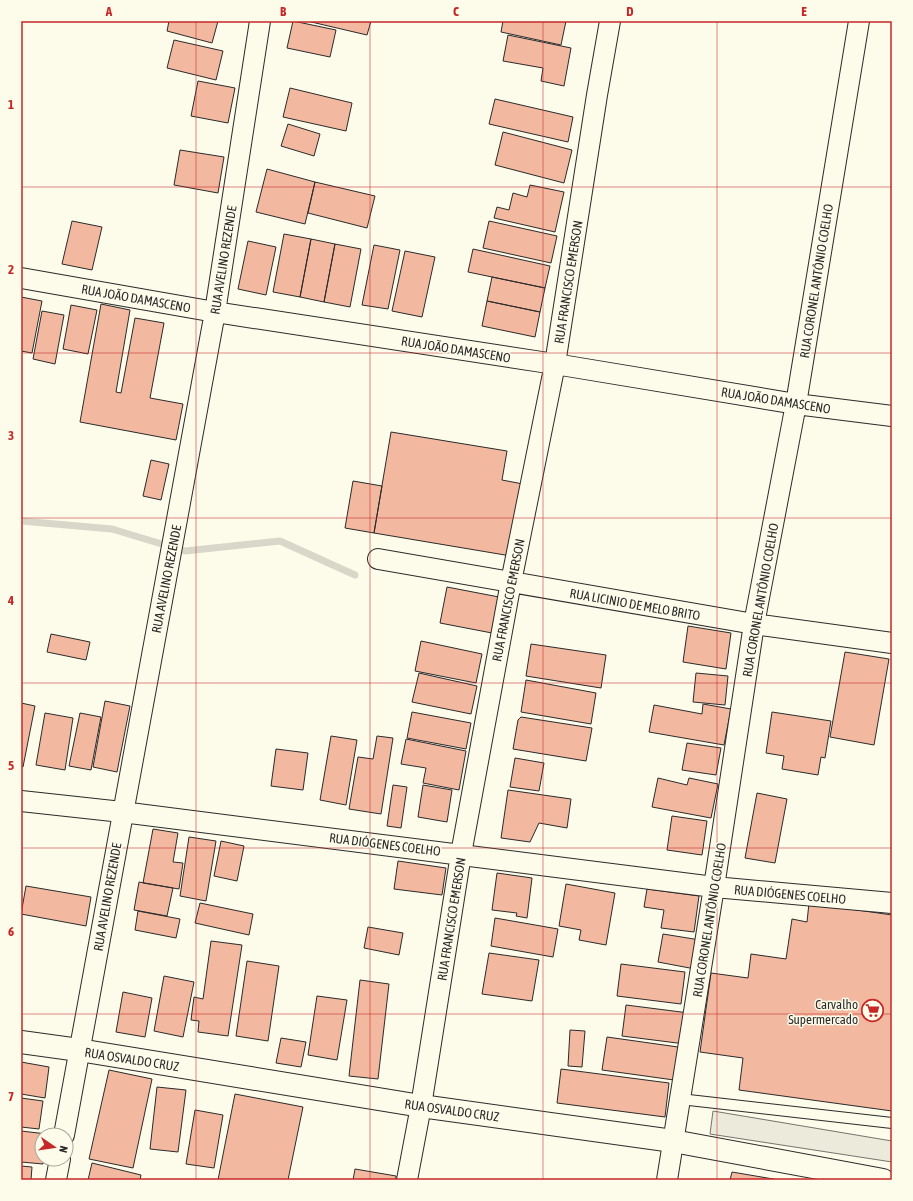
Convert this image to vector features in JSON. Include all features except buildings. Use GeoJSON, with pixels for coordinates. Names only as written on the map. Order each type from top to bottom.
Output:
{"type":"FeatureCollection","features":[{"type":"Feature","properties":{"kind":"main road","name":"RUA OSVALDO CRUZ"},"geometry":{"type":"LineString","coordinates":[[21,1042],[79,1050],[421,1106],[673,1141],[883,1180]]}},
{"type":"Feature","properties":{"kind":"street","name":"RUA AVELINO REZENDE"},"geometry":{"type":"LineString","coordinates":[[65,1127],[122,812],[215,312],[260,21]]}},
{"type":"Feature","properties":{"kind":"street","name":"RUA FRANCISCO EMERSON"},"geometry":{"type":"LineString","coordinates":[[407,1180],[421,1106],[461,854],[511,582],[555,364],[610,21]]}},
{"type":"Feature","properties":{"kind":"street","name":"RUA CORONEL ANTÔNIO COELHO"},"geometry":{"type":"LineString","coordinates":[[667,1180],[754,624],[796,404],[859,21]]}},
{"type":"Feature","properties":{"kind":"street","name":"RUA JOÃO DAMASCENO"},"geometry":{"type":"LineString","coordinates":[[21,278],[215,312],[555,364],[796,404],[892,416]]}},
{"type":"Feature","properties":{"kind":"street","name":"RUA LICINIO DE MELO BRITO"},"geometry":{"type":"LineString","coordinates":[[378,559],[754,624],[892,643]]}},
{"type":"Feature","properties":{"kind":"street","name":"RUA DIÓGENES COELHO"},"geometry":{"type":"LineString","coordinates":[[21,801],[461,854],[714,887],[892,904]]}},
{"type":"Feature","properties":{"kind":"street"},"geometry":{"type":"LineString","coordinates":[[56,1180],[58,1167]]}},
{"type":"Feature","properties":{"kind":"lane"},"geometry":{"type":"LineString","coordinates":[[680,1099],[892,1123]]}},
{"type":"Feature","properties":{"kind":"shaded area"},"geometry":{"type":"Polygon","coordinates":[[[713,1111],[892,1141],[892,1162],[710,1134],[713,1111]]]}},
{"type":"Feature","properties":{"kind":"waterway"},"geometry":{"type":"LineString","coordinates":[[21,521],[112,529],[185,551],[280,541],[355,575]]}},
{"type":"Feature","properties":{"kind":"place","name":"Carvalho Supermercado"},"geometry":{"type":"Point","coordinates":[873,1011]}}]}
